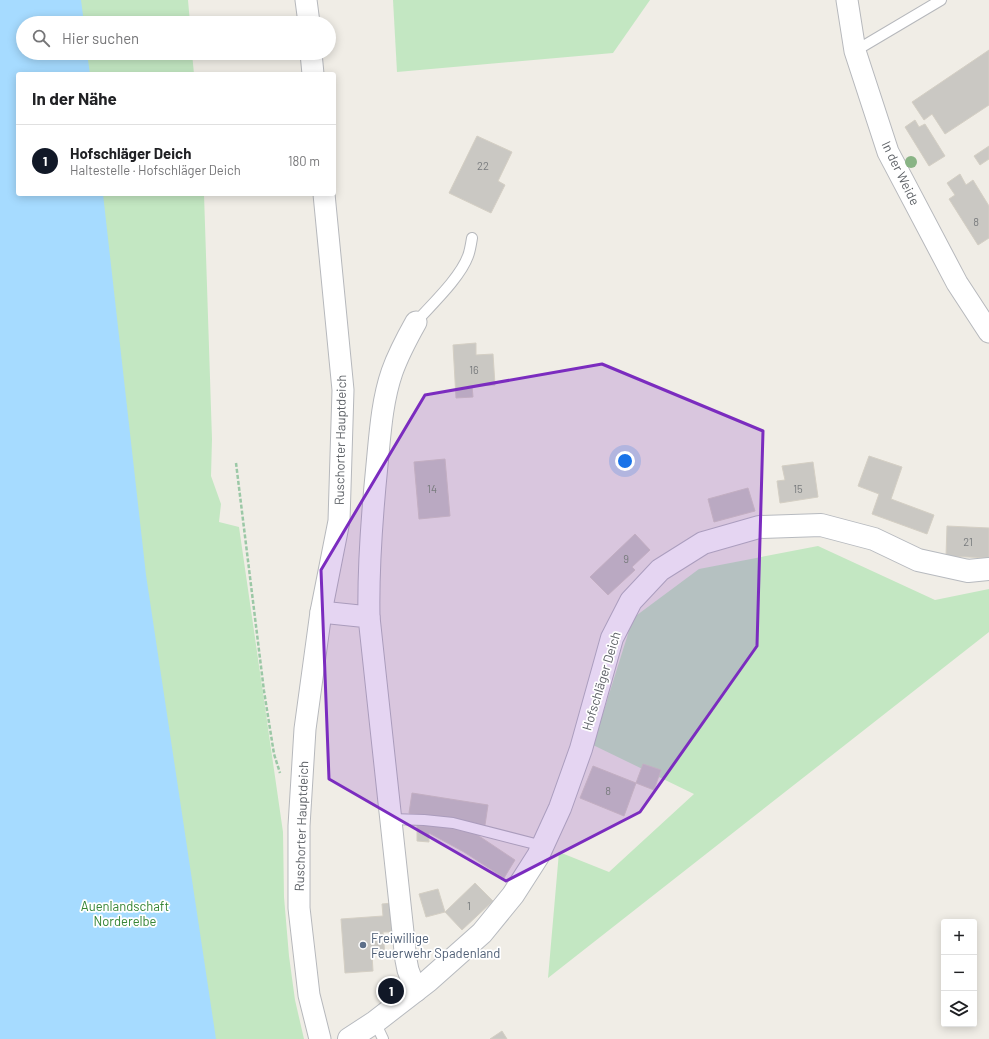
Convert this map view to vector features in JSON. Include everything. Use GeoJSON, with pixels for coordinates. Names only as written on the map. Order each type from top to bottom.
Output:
{"type":"FeatureCollection","features":[{"type":"Feature","properties":{"kind":"street"},"geometry":{"type":"LineString","coordinates":[[306,0],[308,16]]}},
{"type":"Feature","properties":{"kind":"street","name":"In der Weide"},"geometry":{"type":"LineString","coordinates":[[847,0],[855,51],[888,152],[957,283],[989,332]]}},
{"type":"Feature","properties":{"kind":"street"},"geometry":{"type":"LineString","coordinates":[[312,60],[313,72]]}},
{"type":"Feature","properties":{"kind":"street","name":"Ruschorter Hauptdeich"},"geometry":{"type":"LineString","coordinates":[[320,1039],[309,995],[299,908],[300,826],[305,729],[321,612],[339,521],[343,390],[324,196]]}},
{"type":"Feature","properties":{"kind":"street"},"geometry":{"type":"LineString","coordinates":[[416,322],[392,372],[383,413],[372,527],[369,590],[369,617],[408,970],[416,991]]}},
{"type":"Feature","properties":{"kind":"street","name":"Hofschläger Deich"},"geometry":{"type":"LineString","coordinates":[[349,1039],[379,1031],[416,991],[482,933],[513,895],[538,856],[560,808],[581,749],[612,638],[631,601],[660,570],[703,543],[759,527],[821,525],[874,539],[918,560],[968,571],[989,569]]}},
{"type":"Feature","properties":{"kind":"street"},"geometry":{"type":"LineString","coordinates":[[321,612],[369,617]]}},
{"type":"Feature","properties":{"kind":"lane"},"geometry":{"type":"LineString","coordinates":[[855,51],[941,0]]}},
{"type":"Feature","properties":{"kind":"lane"},"geometry":{"type":"LineString","coordinates":[[416,322],[464,266],[472,238]]}},
{"type":"Feature","properties":{"kind":"lane"},"geometry":{"type":"LineString","coordinates":[[391,819],[424,820],[453,824],[543,846]]}},
{"type":"Feature","properties":{"kind":"path"},"geometry":{"type":"LineString","coordinates":[[236,463],[266,699],[274,754],[281,776]]}},
{"type":"Feature","properties":{"kind":"highlighted area"},"geometry":{"type":"Polygon","coordinates":[[[602,364],[763,431],[757,646],[640,812],[506,881],[329,779],[321,570],[425,395],[602,364]]]}},
{"type":"Feature","properties":{"kind":"green space","name":"Auenlandschaft Norderelbe"},"geometry":{"type":"Polygon","coordinates":[[[0,0],[188,0],[189,16],[16,16],[16,60],[193,60],[194,72],[16,72],[16,196],[204,196],[212,439],[211,476],[221,504],[219,522],[239,527],[283,832],[284,897],[289,956],[295,1000],[304,1039],[0,1039],[0,0]]]}},
{"type":"Feature","properties":{"kind":"green space"},"geometry":{"type":"Polygon","coordinates":[[[393,0],[650,0],[613,53],[397,72],[393,0]]]}},
{"type":"Feature","properties":{"kind":"green space"},"geometry":{"type":"Polygon","coordinates":[[[818,546],[935,600],[989,589],[989,632],[548,978],[559,852],[609,872],[694,794],[593,745],[633,618],[699,569],[818,546]]]}},
{"type":"Feature","properties":{"kind":"water","name":"Auenlandschaft Norderelbe"},"geometry":{"type":"Polygon","coordinates":[[[0,0],[81,0],[83,16],[16,16],[16,60],[88,60],[90,72],[16,72],[16,196],[103,196],[146,575],[216,1039],[0,1039],[0,0]]]}},
{"type":"Feature","properties":{"kind":"building"},"geometry":{"type":"Polygon","coordinates":[[[989,50],[989,105],[945,134],[932,114],[924,120],[912,102],[989,50]]]}},
{"type":"Feature","properties":{"kind":"building"},"geometry":{"type":"Polygon","coordinates":[[[915,120],[919,127],[925,124],[945,156],[929,166],[905,127],[915,120]]]}},
{"type":"Feature","properties":{"kind":"building"},"geometry":{"type":"Polygon","coordinates":[[[477,136],[512,152],[498,181],[505,185],[491,213],[449,193],[477,136]]]}},
{"type":"Feature","properties":{"kind":"building"},"geometry":{"type":"Polygon","coordinates":[[[989,146],[989,159],[980,165],[974,156],[989,146]]]}},
{"type":"Feature","properties":{"kind":"building"},"geometry":{"type":"Polygon","coordinates":[[[960,174],[966,185],[973,180],[989,206],[989,238],[978,245],[949,199],[955,195],[947,183],[960,174]]]}},
{"type":"Feature","properties":{"kind":"building"},"geometry":{"type":"Polygon","coordinates":[[[476,343],[476,355],[493,354],[495,385],[472,386],[473,397],[456,398],[453,345],[476,343]]]}},
{"type":"Feature","properties":{"kind":"building"},"geometry":{"type":"Polygon","coordinates":[[[869,456],[902,467],[891,499],[934,515],[927,534],[872,514],[879,494],[858,486],[869,456]]]}},
{"type":"Feature","properties":{"kind":"building"},"geometry":{"type":"Polygon","coordinates":[[[445,459],[450,516],[419,519],[414,462],[445,459]]]}},
{"type":"Feature","properties":{"kind":"building"},"geometry":{"type":"Polygon","coordinates":[[[813,462],[818,497],[780,503],[777,481],[785,480],[782,466],[813,462]]]}},
{"type":"Feature","properties":{"kind":"building"},"geometry":{"type":"Polygon","coordinates":[[[748,488],[755,511],[714,522],[708,499],[748,488]]]}},
{"type":"Feature","properties":{"kind":"building"},"geometry":{"type":"Polygon","coordinates":[[[947,526],[989,528],[989,558],[946,556],[947,526]]]}},
{"type":"Feature","properties":{"kind":"building"},"geometry":{"type":"Polygon","coordinates":[[[635,534],[650,550],[632,567],[635,570],[608,595],[590,577],[635,534]]]}},
{"type":"Feature","properties":{"kind":"building"},"geometry":{"type":"Polygon","coordinates":[[[643,764],[661,770],[654,790],[636,783],[643,764]]]}},
{"type":"Feature","properties":{"kind":"building"},"geometry":{"type":"Polygon","coordinates":[[[593,766],[636,783],[624,816],[580,798],[593,766]]]}},
{"type":"Feature","properties":{"kind":"building"},"geometry":{"type":"Polygon","coordinates":[[[412,793],[488,805],[485,825],[409,813],[412,793]]]}},
{"type":"Feature","properties":{"kind":"building"},"geometry":{"type":"Polygon","coordinates":[[[435,825],[476,834],[515,860],[504,878],[464,852],[429,833],[429,842],[417,841],[417,826],[435,825]]]}},
{"type":"Feature","properties":{"kind":"building"},"geometry":{"type":"Polygon","coordinates":[[[475,883],[493,901],[462,930],[445,912],[475,883]]]}},
{"type":"Feature","properties":{"kind":"building"},"geometry":{"type":"Polygon","coordinates":[[[438,889],[445,912],[426,917],[419,894],[438,889]]]}},
{"type":"Feature","properties":{"kind":"building","name":"Freiwillige Feuerwehr Spadenland"},"geometry":{"type":"Polygon","coordinates":[[[392,903],[393,932],[383,932],[385,955],[372,955],[373,971],[345,973],[341,919],[383,916],[382,904],[392,903]]]}},
{"type":"Feature","properties":{"kind":"building"},"geometry":{"type":"Polygon","coordinates":[[[502,1031],[507,1039],[490,1039],[502,1031]]]}},
{"type":"Feature","properties":{"kind":"place","name":"Freiwillige Feuerwehr Spadenland"},"geometry":{"type":"Point","coordinates":[363,945]}},
{"type":"Feature","properties":{"kind":"place","name":"Hofschläger Deich"},"geometry":{"type":"Point","coordinates":[391,991]}}]}
